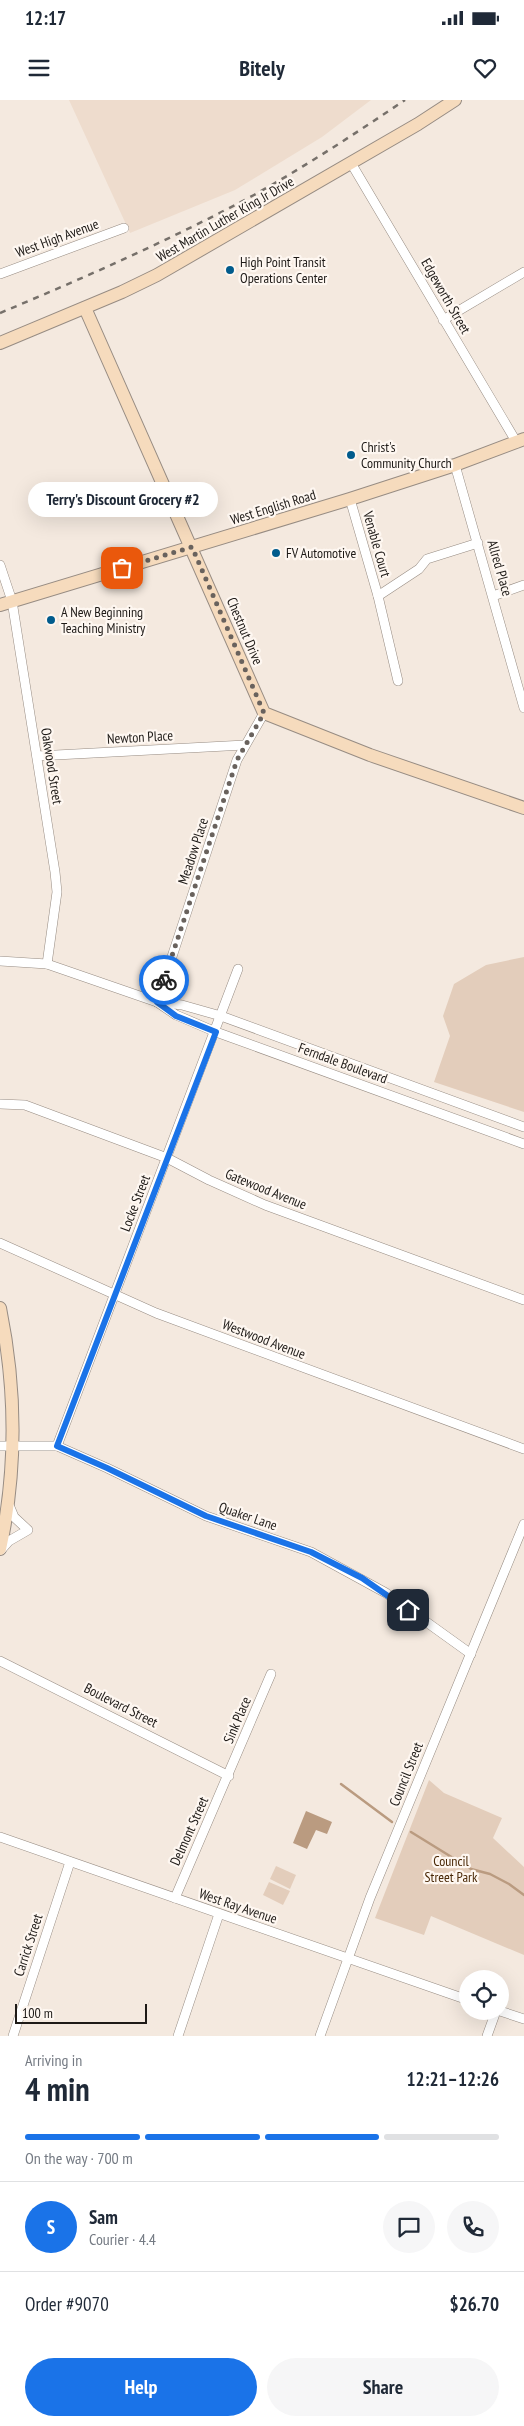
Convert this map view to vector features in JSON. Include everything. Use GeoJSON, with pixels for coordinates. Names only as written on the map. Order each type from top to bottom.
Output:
{"type":"FeatureCollection","features":[{"type":"Feature","properties":{"kind":"main road","name":"West Martin Luther King Jr Drive"},"geometry":{"type":"LineString","coordinates":[[0,343],[157,276],[455,100]]}},
{"type":"Feature","properties":{"kind":"main road","name":"Chestnut Drive"},"geometry":{"type":"LineString","coordinates":[[85,308],[264,713]]}},
{"type":"Feature","properties":{"kind":"main road","name":"West English Road"},"geometry":{"type":"LineString","coordinates":[[6,603],[350,499],[455,465],[520,441]]}},
{"type":"Feature","properties":{"kind":"main road"},"geometry":{"type":"LineString","coordinates":[[264,713],[370,756],[524,808]]}},
{"type":"Feature","properties":{"kind":"main road"},"geometry":{"type":"LineString","coordinates":[[0,1308],[12,1396],[6,1446],[8,1499],[0,1551]]}},
{"type":"Feature","properties":{"kind":"street","name":"Edgeworth Street"},"geometry":{"type":"LineString","coordinates":[[351,163],[443,320],[520,441]]}},
{"type":"Feature","properties":{"kind":"street","name":"West High Avenue"},"geometry":{"type":"LineString","coordinates":[[0,274],[124,228]]}},
{"type":"Feature","properties":{"kind":"street"},"geometry":{"type":"LineString","coordinates":[[443,320],[524,272]]}},
{"type":"Feature","properties":{"kind":"street","name":"Allred Place"},"geometry":{"type":"LineString","coordinates":[[455,465],[524,708]]}},
{"type":"Feature","properties":{"kind":"street","name":"Venable Court"},"geometry":{"type":"LineString","coordinates":[[350,499],[378,596],[398,681]]}},
{"type":"Feature","properties":{"kind":"street","name":"Venable Court"},"geometry":{"type":"LineString","coordinates":[[378,596],[419,569],[428,559],[478,543]]}},
{"type":"Feature","properties":{"kind":"street","name":"Oakwood Street"},"geometry":{"type":"LineString","coordinates":[[1,569],[6,603],[37,756],[57,892],[46,964]]}},
{"type":"Feature","properties":{"kind":"street"},"geometry":{"type":"LineString","coordinates":[[493,596],[524,586]]}},
{"type":"Feature","properties":{"kind":"street","name":"Meadow Place"},"geometry":{"type":"LineString","coordinates":[[157,1002],[237,760],[264,713]]}},
{"type":"Feature","properties":{"kind":"street","name":"Newton Place"},"geometry":{"type":"LineString","coordinates":[[37,756],[245,745]]}},
{"type":"Feature","properties":{"kind":"street","name":"Ferndale Boulevard"},"geometry":{"type":"LineString","coordinates":[[0,961],[46,964],[157,1002],[182,1005],[221,1016],[524,1127]]}},
{"type":"Feature","properties":{"kind":"street","name":"Locke Street"},"geometry":{"type":"LineString","coordinates":[[57,1446],[216,1032],[238,969]]}},
{"type":"Feature","properties":{"kind":"street","name":"Ferndale Boulevard"},"geometry":{"type":"LineString","coordinates":[[157,1002],[176,1016],[216,1032],[524,1144]]}},
{"type":"Feature","properties":{"kind":"street","name":"Gatewood Avenue"},"geometry":{"type":"LineString","coordinates":[[0,1104],[25,1105],[167,1158],[209,1180],[266,1205],[524,1300]]}},
{"type":"Feature","properties":{"kind":"street","name":"Westwood Avenue"},"geometry":{"type":"LineString","coordinates":[[0,1242],[114,1295],[266,1355],[524,1449]]}},
{"type":"Feature","properties":{"kind":"street","name":"Quaker Lane"},"geometry":{"type":"LineString","coordinates":[[6,1446],[57,1446],[206,1516],[329,1560],[386,1593],[471,1654]]}},
{"type":"Feature","properties":{"kind":"street"},"geometry":{"type":"LineString","coordinates":[[0,1551],[9,1541],[28,1530],[14,1517],[10,1510],[8,1499]]}},
{"type":"Feature","properties":{"kind":"street","name":"Council Street"},"geometry":{"type":"LineString","coordinates":[[320,2036],[370,1898],[524,1524]]}},
{"type":"Feature","properties":{"kind":"street","name":"Boulevard Street"},"geometry":{"type":"LineString","coordinates":[[0,1661],[229,1776]]}},
{"type":"Feature","properties":{"kind":"street","name":"Sink Place"},"geometry":{"type":"LineString","coordinates":[[229,1776],[271,1674]]}},
{"type":"Feature","properties":{"kind":"street","name":"Delmont Street"},"geometry":{"type":"LineString","coordinates":[[175,1898],[229,1776]]}},
{"type":"Feature","properties":{"kind":"street","name":"West Ray Avenue"},"geometry":{"type":"LineString","coordinates":[[0,1837],[459,1997]]}},
{"type":"Feature","properties":{"kind":"street","name":"Carrick Street"},"geometry":{"type":"LineString","coordinates":[[12,2036],[70,1862]]}},
{"type":"Feature","properties":{"kind":"street"},"geometry":{"type":"LineString","coordinates":[[178,2036],[218,1914]]}},
{"type":"Feature","properties":{"kind":"street"},"geometry":{"type":"LineString","coordinates":[[509,2014],[524,2019]]}},
{"type":"Feature","properties":{"kind":"street"},"geometry":{"type":"LineString","coordinates":[[487,2036],[493,2020]]}},
{"type":"Feature","properties":{"kind":"shaded area"},"geometry":{"type":"Polygon","coordinates":[[[69,100],[371,100],[322,137],[235,190],[130,233],[69,100]]]}},
{"type":"Feature","properties":{"kind":"shaded area"},"geometry":{"type":"Polygon","coordinates":[[[306,1811],[332,1822],[327,1834],[316,1830],[307,1849],[293,1843],[306,1811]]]}},
{"type":"Feature","properties":{"kind":"green space"},"geometry":{"type":"Polygon","coordinates":[[[524,957],[524,1112],[434,1082],[450,1036],[443,1016],[454,984],[486,965],[524,957]]]}},
{"type":"Feature","properties":{"kind":"green space","name":"Council Street Park"},"geometry":{"type":"Polygon","coordinates":[[[429,1780],[444,1793],[502,1818],[493,1838],[524,1867],[524,1955],[431,1916],[424,1935],[375,1918],[429,1780]]]}},
{"type":"Feature","properties":{"kind":"green space"},"geometry":{"type":"Polygon","coordinates":[[[276,1866],[296,1875],[290,1889],[270,1879],[276,1866]]]}},
{"type":"Feature","properties":{"kind":"green space"},"geometry":{"type":"Polygon","coordinates":[[[269,1882],[290,1891],[283,1905],[263,1895],[269,1882]]]}},
{"type":"Feature","properties":{"kind":"waterway"},"geometry":{"type":"LineString","coordinates":[[341,1784],[392,1822]]}},
{"type":"Feature","properties":{"kind":"waterway"},"geometry":{"type":"LineString","coordinates":[[411,1832],[471,1869],[490,1874],[524,1895]]}},
{"type":"Feature","properties":{"kind":"railway"},"geometry":{"type":"LineString","coordinates":[[0,313],[128,257],[254,195],[293,173],[405,100]]}},
{"type":"Feature","properties":{"kind":"way so far"},"geometry":{"type":"LineString","coordinates":[[122,568],[192,547],[264,713],[237,760],[164,980]]}},
{"type":"Feature","properties":{"kind":"place","name":"High Point Transit Operations Center"},"geometry":{"type":"Point","coordinates":[230,270]}},
{"type":"Feature","properties":{"kind":"place","name":"Christ's Community Church"},"geometry":{"type":"Point","coordinates":[351,455]}},
{"type":"Feature","properties":{"kind":"place","name":"FV Automotive"},"geometry":{"type":"Point","coordinates":[276,553]}},
{"type":"Feature","properties":{"kind":"place","name":"Terry's Discount Grocery #2"},"geometry":{"type":"Point","coordinates":[122,568]}},
{"type":"Feature","properties":{"kind":"place","name":"A New Beginning Teaching Ministry"},"geometry":{"type":"Point","coordinates":[51,620]}},
{"type":"Feature","properties":{"kind":"route"},"geometry":{"type":"LineString","coordinates":[[164,980],[157,1002],[176,1016],[216,1032],[57,1446],[168,1496],[206,1516],[329,1560],[386,1593],[408,1610]]}}]}
